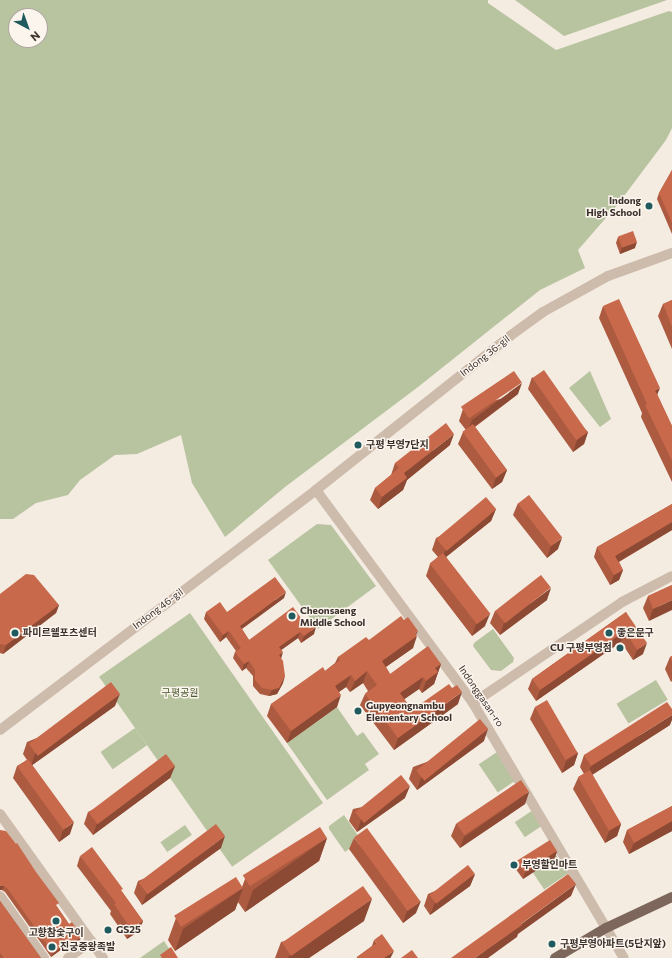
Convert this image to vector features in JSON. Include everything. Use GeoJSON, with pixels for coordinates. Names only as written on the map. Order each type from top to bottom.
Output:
{"type":"FeatureCollection","features":[{"type":"Feature","properties":{"kind":"main road"},"geometry":{"type":"LineString","coordinates":[[555,958],[606,928],[672,897]]}},
{"type":"Feature","properties":{"kind":"street","name":"Indong 36-gil"},"geometry":{"type":"LineString","coordinates":[[316,490],[510,336],[543,312],[608,276],[672,253]]}},
{"type":"Feature","properties":{"kind":"street","name":"Indonggasan-ro"},"geometry":{"type":"LineString","coordinates":[[316,490],[473,703],[624,958]]}},
{"type":"Feature","properties":{"kind":"street","name":"Indong 46-gil"},"geometry":{"type":"LineString","coordinates":[[0,730],[316,490]]}},
{"type":"Feature","properties":{"kind":"street"},"geometry":{"type":"LineString","coordinates":[[473,703],[622,602],[672,576]]}},
{"type":"Feature","properties":{"kind":"street"},"geometry":{"type":"LineString","coordinates":[[1,819],[103,958]]}},
{"type":"Feature","properties":{"kind":"street"},"geometry":{"type":"LineString","coordinates":[[0,896],[44,958]]}},
{"type":"Feature","properties":{"kind":"street"},"geometry":{"type":"LineString","coordinates":[[68,958],[91,941]]}},
{"type":"Feature","properties":{"kind":"green space"},"geometry":{"type":"Polygon","coordinates":[[[0,0],[488,0],[488,3],[556,50],[669,11],[672,12],[672,128],[666,140],[618,204],[578,250],[585,268],[540,290],[418,387],[285,487],[225,537],[192,483],[181,435],[137,454],[115,455],[80,480],[68,495],[36,503],[13,519],[0,519],[0,0]]]}},
{"type":"Feature","properties":{"kind":"green space"},"geometry":{"type":"Polygon","coordinates":[[[515,0],[667,0],[564,36],[515,0]]]}},
{"type":"Feature","properties":{"kind":"green space"},"geometry":{"type":"Polygon","coordinates":[[[590,371],[611,419],[600,427],[569,388],[590,371]]]}},
{"type":"Feature","properties":{"kind":"green space"},"geometry":{"type":"Polygon","coordinates":[[[317,524],[331,525],[376,586],[318,629],[268,560],[317,524]]]}},
{"type":"Feature","properties":{"kind":"green space","name":"구평공원"},"geometry":{"type":"Polygon","coordinates":[[[190,613],[323,803],[232,867],[99,677],[190,613]]]}},
{"type":"Feature","properties":{"kind":"green space"},"geometry":{"type":"Polygon","coordinates":[[[493,629],[514,658],[513,662],[501,671],[491,670],[473,646],[474,643],[493,629]]]}},
{"type":"Feature","properties":{"kind":"green space"},"geometry":{"type":"Polygon","coordinates":[[[656,680],[668,700],[628,723],[617,704],[656,680]]]}},
{"type":"Feature","properties":{"kind":"green space"},"geometry":{"type":"Polygon","coordinates":[[[337,707],[357,736],[363,732],[379,754],[365,764],[369,770],[327,800],[287,743],[337,707]]]}},
{"type":"Feature","properties":{"kind":"green space"},"geometry":{"type":"Polygon","coordinates":[[[135,728],[147,745],[113,769],[101,752],[135,728]]]}},
{"type":"Feature","properties":{"kind":"green space"},"geometry":{"type":"Polygon","coordinates":[[[497,752],[516,780],[498,792],[479,764],[497,752]]]}},
{"type":"Feature","properties":{"kind":"green space"},"geometry":{"type":"Polygon","coordinates":[[[533,810],[543,825],[525,837],[515,822],[533,810]]]}},
{"type":"Feature","properties":{"kind":"green space"},"geometry":{"type":"Polygon","coordinates":[[[344,815],[361,840],[345,852],[329,829],[329,826],[344,815]]]}},
{"type":"Feature","properties":{"kind":"green space"},"geometry":{"type":"Polygon","coordinates":[[[185,825],[192,835],[167,852],[160,842],[185,825]]]}},
{"type":"Feature","properties":{"kind":"green space"},"geometry":{"type":"Polygon","coordinates":[[[556,855],[568,873],[544,889],[532,871],[556,855]]]}},
{"type":"Feature","properties":{"kind":"green space"},"geometry":{"type":"Polygon","coordinates":[[[164,941],[172,953],[164,958],[140,958],[164,941]]]}},
{"type":"Feature","properties":{"kind":"building"},"geometry":{"type":"Polygon","coordinates":[[[672,170],[672,223],[659,193],[672,170]]]}},
{"type":"Feature","properties":{"kind":"building"},"geometry":{"type":"Polygon","coordinates":[[[633,231],[637,242],[622,248],[618,236],[633,231]]]}},
{"type":"Feature","properties":{"kind":"building"},"geometry":{"type":"Polygon","coordinates":[[[619,299],[660,388],[655,390],[672,426],[672,461],[645,405],[647,404],[603,306],[619,299]]]}},
{"type":"Feature","properties":{"kind":"building"},"geometry":{"type":"Polygon","coordinates":[[[672,300],[672,327],[663,304],[672,300]]]}},
{"type":"Feature","properties":{"kind":"building"},"geometry":{"type":"Polygon","coordinates":[[[544,370],[588,432],[576,440],[533,378],[544,370]]]}},
{"type":"Feature","properties":{"kind":"building"},"geometry":{"type":"Polygon","coordinates":[[[514,371],[522,383],[469,418],[461,407],[514,371]]]}},
{"type":"Feature","properties":{"kind":"building"},"geometry":{"type":"Polygon","coordinates":[[[446,423],[454,434],[404,473],[407,478],[382,497],[375,488],[399,468],[395,463],[446,423]]]}},
{"type":"Feature","properties":{"kind":"building"},"geometry":{"type":"Polygon","coordinates":[[[473,424],[507,470],[496,478],[462,432],[473,424]]]}},
{"type":"Feature","properties":{"kind":"building"},"geometry":{"type":"Polygon","coordinates":[[[529,495],[562,538],[551,546],[518,504],[529,495]]]}},
{"type":"Feature","properties":{"kind":"building"},"geometry":{"type":"Polygon","coordinates":[[[486,497],[496,509],[446,551],[436,539],[486,497]]]}},
{"type":"Feature","properties":{"kind":"building"},"geometry":{"type":"Polygon","coordinates":[[[672,504],[672,522],[615,556],[623,570],[614,575],[597,547],[672,504]]]}},
{"type":"Feature","properties":{"kind":"building"},"geometry":{"type":"Polygon","coordinates":[[[443,553],[490,614],[477,624],[430,563],[443,553]]]}},
{"type":"Feature","properties":{"kind":"building","name":"파미르웰포츠센터"},"geometry":{"type":"Polygon","coordinates":[[[26,574],[34,575],[59,605],[6,645],[0,644],[0,594],[26,574]]]}},
{"type":"Feature","properties":{"kind":"building"},"geometry":{"type":"Polygon","coordinates":[[[541,575],[551,588],[505,623],[495,611],[541,575]]]}},
{"type":"Feature","properties":{"kind":"building"},"geometry":{"type":"Polygon","coordinates":[[[275,577],[286,592],[240,626],[249,640],[293,607],[306,625],[311,621],[316,627],[304,636],[300,632],[279,647],[283,652],[279,655],[283,661],[285,676],[279,688],[272,690],[262,688],[255,680],[255,670],[249,661],[244,664],[235,652],[241,648],[229,631],[223,635],[206,612],[220,602],[227,612],[275,577]]]}},
{"type":"Feature","properties":{"kind":"building"},"geometry":{"type":"Polygon","coordinates":[[[672,585],[672,600],[653,609],[648,596],[672,585]]]}},
{"type":"Feature","properties":{"kind":"building"},"geometry":{"type":"Polygon","coordinates":[[[626,612],[647,643],[637,650],[625,631],[540,690],[532,679],[626,612]]]}},
{"type":"Feature","properties":{"kind":"building"},"geometry":{"type":"Polygon","coordinates":[[[401,616],[404,620],[408,617],[418,631],[415,633],[417,636],[382,661],[390,674],[428,646],[441,664],[435,668],[438,672],[426,681],[423,677],[400,693],[412,710],[449,684],[452,688],[457,685],[462,692],[398,738],[365,694],[377,685],[367,671],[355,681],[351,675],[335,686],[341,695],[291,731],[271,704],[323,667],[325,671],[340,660],[338,657],[366,637],[369,640],[401,616]]]}},
{"type":"Feature","properties":{"kind":"building"},"geometry":{"type":"Polygon","coordinates":[[[111,682],[120,694],[38,756],[29,744],[111,682]]]}},
{"type":"Feature","properties":{"kind":"building"},"geometry":{"type":"Polygon","coordinates":[[[547,700],[578,753],[565,760],[535,707],[547,700]]]}},
{"type":"Feature","properties":{"kind":"building"},"geometry":{"type":"Polygon","coordinates":[[[667,702],[672,709],[672,715],[591,766],[584,755],[667,702]]]}},
{"type":"Feature","properties":{"kind":"building"},"geometry":{"type":"Polygon","coordinates":[[[480,719],[488,729],[424,781],[416,771],[480,719]]]}},
{"type":"Feature","properties":{"kind":"building"},"geometry":{"type":"Polygon","coordinates":[[[166,754],[175,766],[98,824],[89,812],[166,754]]]}},
{"type":"Feature","properties":{"kind":"building"},"geometry":{"type":"Polygon","coordinates":[[[28,759],[74,822],[63,830],[17,767],[28,759]]]}},
{"type":"Feature","properties":{"kind":"building"},"geometry":{"type":"Polygon","coordinates":[[[590,770],[621,824],[609,831],[578,777],[590,770]]]}},
{"type":"Feature","properties":{"kind":"building"},"geometry":{"type":"Polygon","coordinates":[[[401,775],[410,786],[364,823],[355,812],[401,775]]]}},
{"type":"Feature","properties":{"kind":"building"},"geometry":{"type":"Polygon","coordinates":[[[521,780],[529,792],[464,835],[456,824],[521,780]]]}},
{"type":"Feature","properties":{"kind":"building"},"geometry":{"type":"Polygon","coordinates":[[[672,806],[672,821],[634,843],[627,830],[672,806]]]}},
{"type":"Feature","properties":{"kind":"building"},"geometry":{"type":"Polygon","coordinates":[[[216,824],[225,836],[148,894],[139,882],[216,824]]]}},
{"type":"Feature","properties":{"kind":"building"},"geometry":{"type":"Polygon","coordinates":[[[320,827],[327,838],[250,886],[243,875],[320,827]]]}},
{"type":"Feature","properties":{"kind":"building"},"geometry":{"type":"Polygon","coordinates":[[[367,828],[420,902],[408,911],[354,837],[367,828]]]}},
{"type":"Feature","properties":{"kind":"building"},"geometry":{"type":"Polygon","coordinates":[[[0,830],[6,831],[16,844],[17,843],[59,903],[56,905],[69,924],[72,922],[82,936],[70,945],[68,942],[53,953],[7,888],[0,886],[0,830]]]}},
{"type":"Feature","properties":{"kind":"building"},"geometry":{"type":"Polygon","coordinates":[[[550,840],[557,851],[524,872],[517,861],[550,840]]]}},
{"type":"Feature","properties":{"kind":"building"},"geometry":{"type":"Polygon","coordinates":[[[92,847],[123,889],[121,890],[143,921],[131,929],[114,904],[116,903],[80,856],[92,847]]]}},
{"type":"Feature","properties":{"kind":"building"},"geometry":{"type":"Polygon","coordinates":[[[468,865],[475,874],[436,904],[429,895],[468,865]]]}},
{"type":"Feature","properties":{"kind":"building"},"geometry":{"type":"Polygon","coordinates":[[[568,874],[576,884],[521,924],[522,925],[475,958],[451,958],[568,874]]]}},
{"type":"Feature","properties":{"kind":"building"},"geometry":{"type":"Polygon","coordinates":[[[236,877],[243,888],[181,927],[174,916],[236,877]]]}},
{"type":"Feature","properties":{"kind":"building"},"geometry":{"type":"Polygon","coordinates":[[[363,886],[372,899],[291,956],[282,943],[363,886]]]}},
{"type":"Feature","properties":{"kind":"building"},"geometry":{"type":"Polygon","coordinates":[[[0,901],[41,958],[4,958],[0,953],[0,901]]]}},
{"type":"Feature","properties":{"kind":"building"},"geometry":{"type":"Polygon","coordinates":[[[382,934],[394,951],[384,958],[357,957],[377,943],[374,940],[382,934]]]}},
{"type":"Feature","properties":{"kind":"building"},"geometry":{"type":"Polygon","coordinates":[[[171,947],[178,958],[162,958],[160,955],[171,947]]]}},
{"type":"Feature","properties":{"kind":"building"},"geometry":{"type":"Polygon","coordinates":[[[412,950],[418,958],[401,958],[412,950]]]}},
{"type":"Feature","properties":{"kind":"place","name":"Indong High School"},"geometry":{"type":"Point","coordinates":[649,206]}},
{"type":"Feature","properties":{"kind":"place","name":"구평 부영7단지"},"geometry":{"type":"Point","coordinates":[358,445]}},
{"type":"Feature","properties":{"kind":"place","name":"Cheonsaeng Middle School"},"geometry":{"type":"Point","coordinates":[292,616]}},
{"type":"Feature","properties":{"kind":"place","name":"파미르웰포츠센터"},"geometry":{"type":"Point","coordinates":[15,633]}},
{"type":"Feature","properties":{"kind":"place","name":"좋은문구"},"geometry":{"type":"Point","coordinates":[609,633]}},
{"type":"Feature","properties":{"kind":"place","name":"CU 구평부영점"},"geometry":{"type":"Point","coordinates":[620,648]}},
{"type":"Feature","properties":{"kind":"place","name":"Gupyeongnambu Elementary School"},"geometry":{"type":"Point","coordinates":[358,711]}},
{"type":"Feature","properties":{"kind":"place","name":"부영할인마트"},"geometry":{"type":"Point","coordinates":[514,865]}},
{"type":"Feature","properties":{"kind":"place","name":"고향참숯구이"},"geometry":{"type":"Point","coordinates":[56,921]}},
{"type":"Feature","properties":{"kind":"place","name":"GS25"},"geometry":{"type":"Point","coordinates":[108,930]}},
{"type":"Feature","properties":{"kind":"place","name":"구평부영아파트(5단지앞)"},"geometry":{"type":"Point","coordinates":[552,944]}},
{"type":"Feature","properties":{"kind":"place","name":"진궁중왕족발"},"geometry":{"type":"Point","coordinates":[52,947]}}]}
